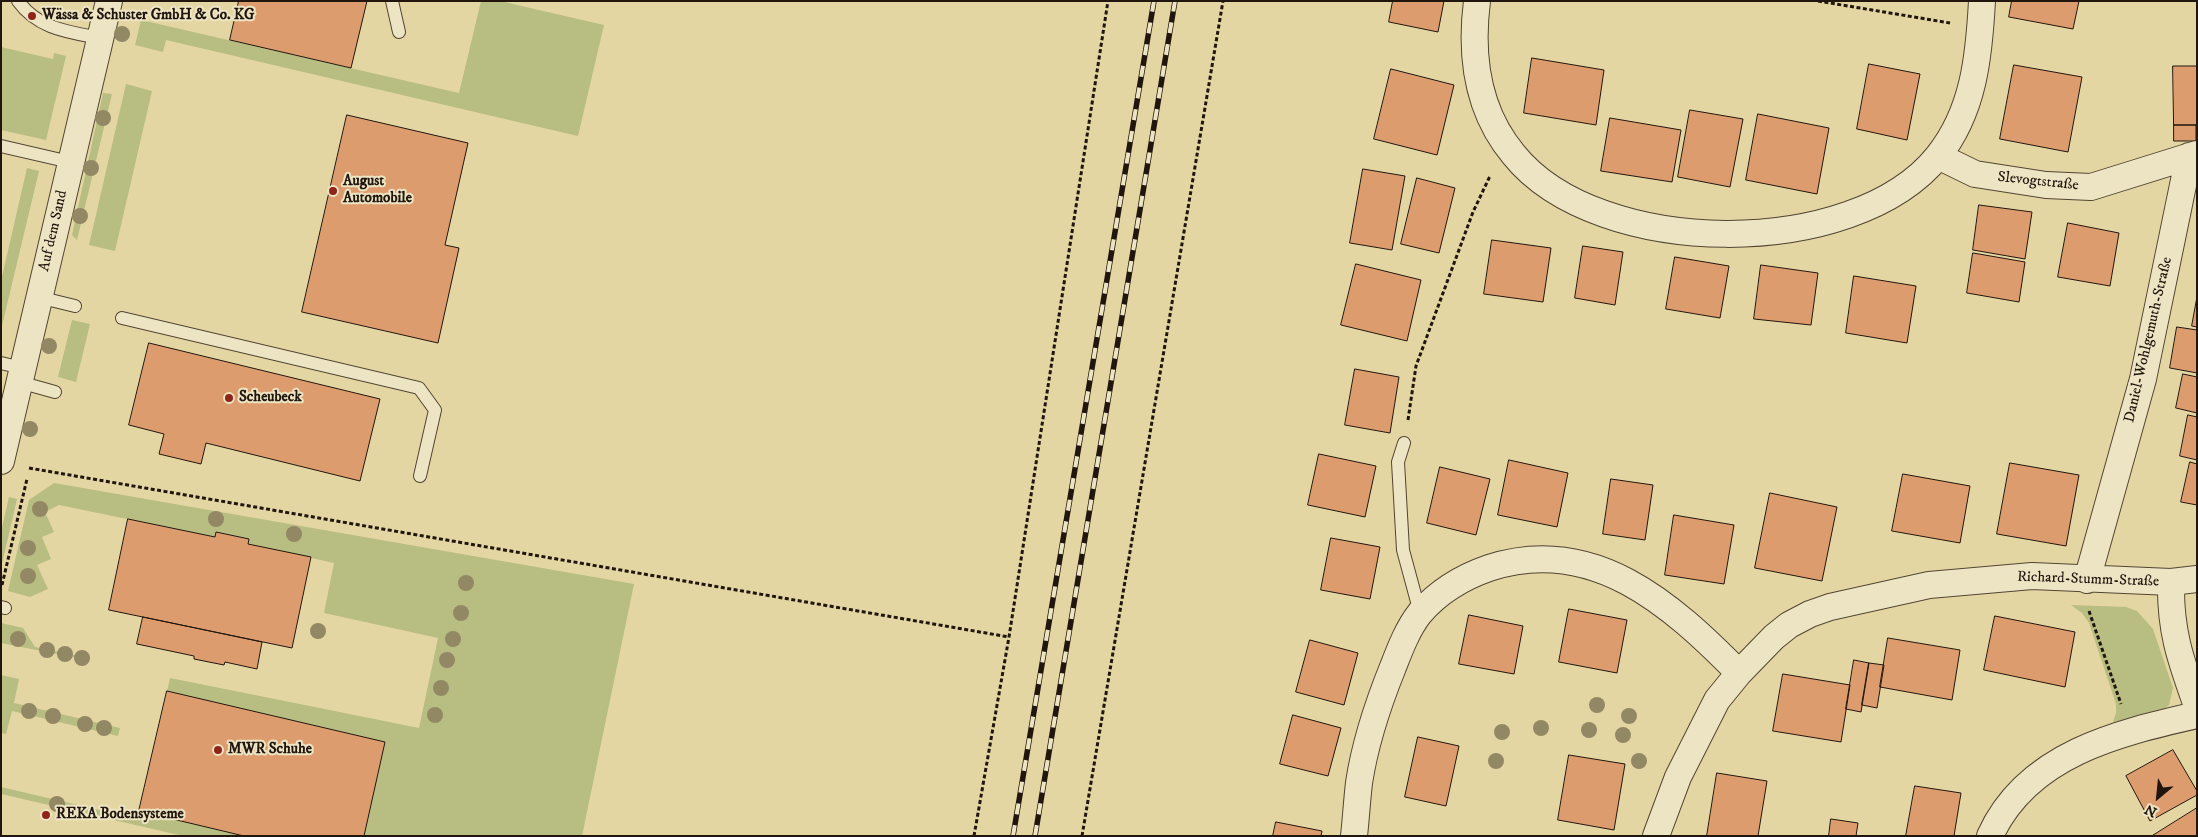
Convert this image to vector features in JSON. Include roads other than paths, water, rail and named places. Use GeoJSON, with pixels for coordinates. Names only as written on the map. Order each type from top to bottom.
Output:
{"type":"FeatureCollection","features":[{"type":"Feature","properties":{"kind":"street","name":"Auf dem Sand"},"geometry":{"type":"LineString","coordinates":[[7,453],[14,371],[38,297],[108,1]]}},
{"type":"Feature","properties":{"kind":"street"},"geometry":{"type":"LineString","coordinates":[[1477,1],[1474,62],[1481,96],[1493,125],[1514,156],[1539,180],[1569,198],[1607,215],[1659,228],[1713,233],[1766,232],[1822,224],[1868,208],[1906,187],[1938,156],[1958,125],[1971,94],[1982,1]]}},
{"type":"Feature","properties":{"kind":"street","name":"Slevogtstraße"},"geometry":{"type":"LineString","coordinates":[[1938,156],[1975,174],[2046,186],[2091,187],[2193,155]]}},
{"type":"Feature","properties":{"kind":"street","name":"Daniel-Wohlgemuth-Straße"},"geometry":{"type":"LineString","coordinates":[[2087,580],[2144,379],[2193,155]]}},
{"type":"Feature","properties":{"kind":"street"},"geometry":{"type":"LineString","coordinates":[[1354,836],[1359,783],[1368,739],[1398,653],[1420,613],[1457,581],[1506,563],[1535,558],[1562,560],[1602,570],[1624,580],[1677,614],[1739,673]]}},
{"type":"Feature","properties":{"kind":"street","name":"Richard-Stumm-Straße"},"geometry":{"type":"LineString","coordinates":[[1656,836],[1668,801],[1691,749],[1718,700],[1739,673],[1789,624],[1830,607],[1929,585],[2032,576],[2087,580],[2171,582],[2197,579]]}},
{"type":"Feature","properties":{"kind":"street"},"geometry":{"type":"LineString","coordinates":[[2171,582],[2172,628],[2178,652],[2197,706]]}},
{"type":"Feature","properties":{"kind":"street"},"geometry":{"type":"LineString","coordinates":[[1990,836],[2006,808],[2039,774],[2060,759],[2127,731],[2197,716]]}},
{"type":"Feature","properties":{"kind":"lane"},"geometry":{"type":"LineString","coordinates":[[18,1],[30,15],[44,24],[60,30],[100,38]]}},
{"type":"Feature","properties":{"kind":"lane"},"geometry":{"type":"LineString","coordinates":[[392,1],[399,32]]}},
{"type":"Feature","properties":{"kind":"lane"},"geometry":{"type":"LineString","coordinates":[[1,146],[70,162]]}},
{"type":"Feature","properties":{"kind":"lane"},"geometry":{"type":"LineString","coordinates":[[38,297],[75,306]]}},
{"type":"Feature","properties":{"kind":"lane"},"geometry":{"type":"LineString","coordinates":[[122,318],[419,388],[436,410],[420,476]]}},
{"type":"Feature","properties":{"kind":"lane"},"geometry":{"type":"LineString","coordinates":[[14,371],[55,392]]}},
{"type":"Feature","properties":{"kind":"lane"},"geometry":{"type":"LineString","coordinates":[[1404,443],[1398,462],[1403,550],[1420,613]]}},
{"type":"Feature","properties":{"kind":"railway"},"geometry":{"type":"LineString","coordinates":[[1013,836],[1154,1]]}},
{"type":"Feature","properties":{"kind":"railway"},"geometry":{"type":"LineString","coordinates":[[1035,836],[1175,1]]}},
{"type":"Feature","properties":{"kind":"place","name":"Wässa & Schuster GmbH & Co. KG"},"geometry":{"type":"Point","coordinates":[32,16]}},
{"type":"Feature","properties":{"kind":"place","name":"August Automobile"},"geometry":{"type":"Point","coordinates":[333,191]}},
{"type":"Feature","properties":{"kind":"place","name":"Scheubeck"},"geometry":{"type":"Point","coordinates":[229,398]}},
{"type":"Feature","properties":{"kind":"place","name":"MWR Schuhe"},"geometry":{"type":"Point","coordinates":[218,750]}},
{"type":"Feature","properties":{"kind":"place","name":"REKA Bodensysteme"},"geometry":{"type":"Point","coordinates":[46,815]}}]}
